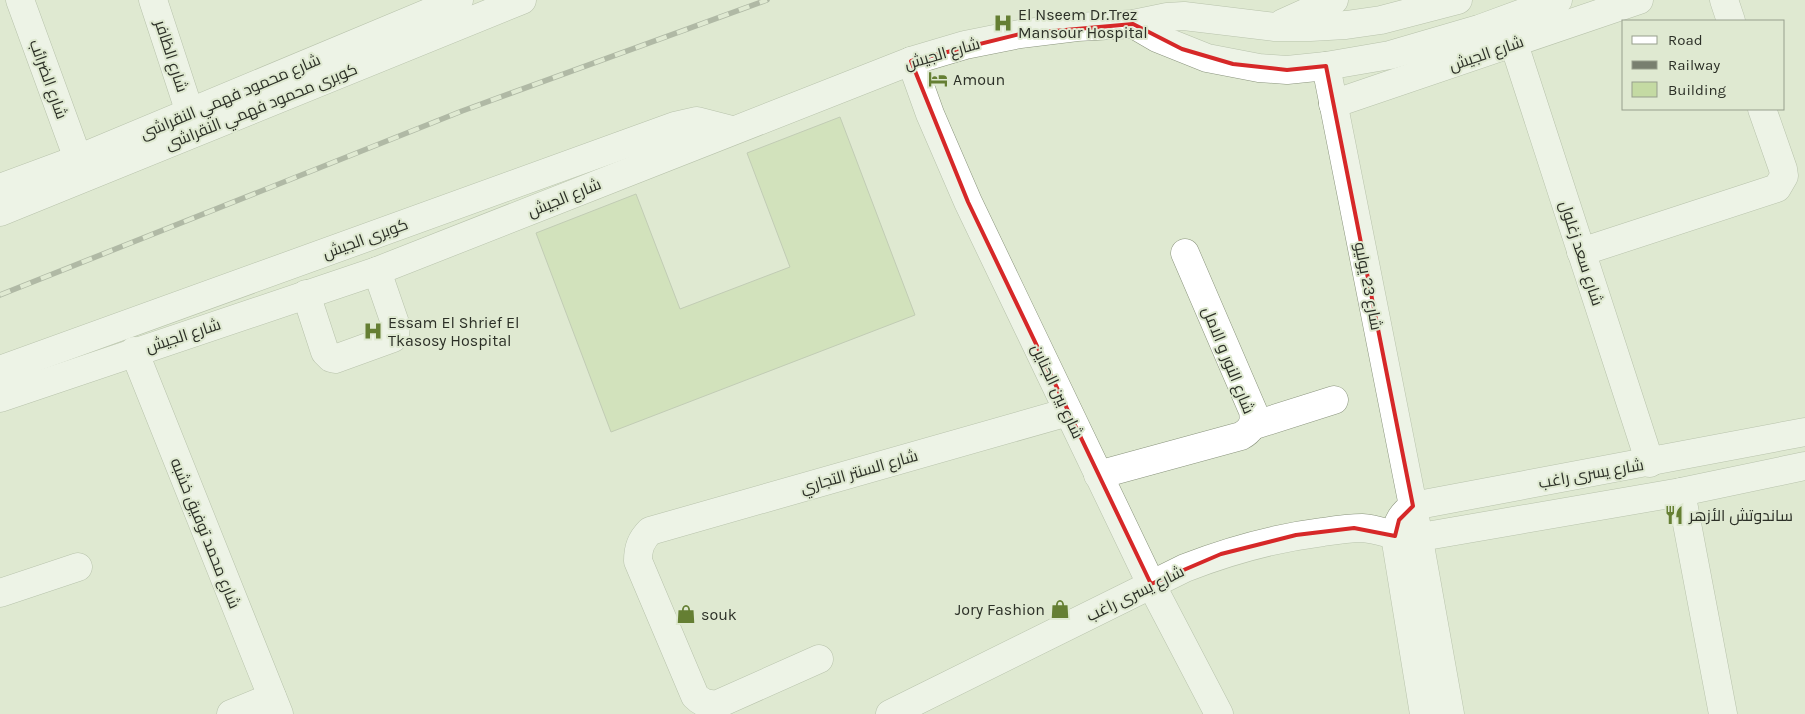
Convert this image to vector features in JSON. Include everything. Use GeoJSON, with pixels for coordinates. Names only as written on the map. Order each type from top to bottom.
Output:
{"type":"FeatureCollection","features":[{"type":"Feature","properties":{"kind":"street","name":"شارع الضرائب"},"geometry":{"type":"LineString","coordinates":[[20,0],[78,159]]}},
{"type":"Feature","properties":{"kind":"street","name":"شارع الظافر"},"geometry":{"type":"LineString","coordinates":[[153,0],[190,113]]}},
{"type":"Feature","properties":{"kind":"street","name":"شارع محمود فهمي النقراشى"},"geometry":{"type":"LineString","coordinates":[[0,188],[78,159],[458,0]]}},
{"type":"Feature","properties":{"kind":"street","name":"كوبرى محمود فهمي النقراشى"},"geometry":{"type":"LineString","coordinates":[[0,212],[522,0]]}},
{"type":"Feature","properties":{"kind":"street"},"geometry":{"type":"LineString","coordinates":[[1274,27],[1334,0]]}},
{"type":"Feature","properties":{"kind":"street","name":"شارع الجيش"},"geometry":{"type":"LineString","coordinates":[[0,398],[134,351],[377,271],[911,61],[965,45],[1020,34],[1077,26],[1133,24],[1158,18],[1184,16],[1274,27],[1346,25],[1382,20],[1458,0]]}},
{"type":"Feature","properties":{"kind":"street"},"geometry":{"type":"LineString","coordinates":[[1133,24],[1157,38],[1207,58],[1233,64],[1287,70],[1326,66],[1390,55],[1479,29],[1558,0]]}},
{"type":"Feature","properties":{"kind":"street","name":"شارع الجيش"},"geometry":{"type":"LineString","coordinates":[[1334,104],[1638,0]]}},
{"type":"Feature","properties":{"kind":"street"},"geometry":{"type":"LineString","coordinates":[[1724,0],[1732,20]]}},
{"type":"Feature","properties":{"kind":"street","name":"شارع سعد زغلول"},"geometry":{"type":"LineString","coordinates":[[1514,44],[1650,463]]}},
{"type":"Feature","properties":{"kind":"street","name":"شارع بين الجناين"},"geometry":{"type":"LineString","coordinates":[[911,61],[930,114],[954,170],[1068,412],[1151,584],[1219,714]]}},
{"type":"Feature","properties":{"kind":"street"},"geometry":{"type":"LineString","coordinates":[[1354,61],[1361,95]]}},
{"type":"Feature","properties":{"kind":"street","name":"شارع 23 يوليو"},"geometry":{"type":"LineString","coordinates":[[1326,66],[1413,506]]}},
{"type":"Feature","properties":{"kind":"street"},"geometry":{"type":"LineString","coordinates":[[1581,252],[1777,188],[1784,176],[1783,169],[1762,110]]}},
{"type":"Feature","properties":{"kind":"street","name":"كوبرى الجيش"},"geometry":{"type":"LineString","coordinates":[[0,370],[675,126],[697,121],[732,130]]}},
{"type":"Feature","properties":{"kind":"street","name":"شارع النور و الامل"},"geometry":{"type":"LineString","coordinates":[[1098,475],[1241,436],[1248,432],[1252,426],[1254,419],[1253,411],[1185,254]]}},
{"type":"Feature","properties":{"kind":"street"},"geometry":{"type":"LineString","coordinates":[[306,294],[325,352],[335,359],[393,338],[396,334],[396,326],[377,271]]}},
{"type":"Feature","properties":{"kind":"street","name":"شارع محمد توفيق خشبه"},"geometry":{"type":"LineString","coordinates":[[134,351],[275,705]]}},
{"type":"Feature","properties":{"kind":"street"},"geometry":{"type":"LineString","coordinates":[[1252,426],[1334,400]]}},
{"type":"Feature","properties":{"kind":"street","name":"شارع السنتر التجاري"},"geometry":{"type":"LineString","coordinates":[[720,709],[705,704],[695,696],[638,561],[640,544],[650,531],[1068,412]]}},
{"type":"Feature","properties":{"kind":"street","name":"شارع يسرى راغب"},"geometry":{"type":"LineString","coordinates":[[1413,506],[1650,463],[1805,432]]}},
{"type":"Feature","properties":{"kind":"street","name":"شارع يسرى راغب"},"geometry":{"type":"LineString","coordinates":[[890,714],[1185,568],[1258,543],[1296,535],[1354,528],[1375,530],[1407,537],[1681,492],[1805,466]]}},
{"type":"Feature","properties":{"kind":"street"},"geometry":{"type":"LineString","coordinates":[[1681,492],[1723,714]]}},
{"type":"Feature","properties":{"kind":"street"},"geometry":{"type":"LineString","coordinates":[[1413,506],[1399,520],[1407,537],[1450,714]]}},
{"type":"Feature","properties":{"kind":"street"},"geometry":{"type":"LineString","coordinates":[[1407,537],[1424,714]]}},
{"type":"Feature","properties":{"kind":"street"},"geometry":{"type":"LineString","coordinates":[[0,593],[78,567]]}},
{"type":"Feature","properties":{"kind":"street"},"geometry":{"type":"LineString","coordinates":[[720,709],[819,659]]}},
{"type":"Feature","properties":{"kind":"street"},"geometry":{"type":"LineString","coordinates":[[231,714],[275,705]]}},
{"type":"Feature","properties":{"kind":"highlighted area"},"geometry":{"type":"Polygon","coordinates":[[[1133,24],[1182,49],[1233,64],[1287,70],[1326,66],[1413,506],[1399,520],[1395,536],[1354,528],[1296,535],[1221,554],[1151,584],[968,202],[911,61],[1020,34],[1133,24]]]}},
{"type":"Feature","properties":{"kind":"building"},"geometry":{"type":"Polygon","coordinates":[[[840,117],[915,315],[611,432],[536,233],[636,194],[680,309],[790,267],[747,153],[840,117]]]}},
{"type":"Feature","properties":{"kind":"railway"},"geometry":{"type":"LineString","coordinates":[[0,295],[462,111],[767,0]]}},
{"type":"Feature","properties":{"kind":"place","name":"El Nseem Dr.Trez Mansour Hospital"},"geometry":{"type":"Point","coordinates":[1003,23]}},
{"type":"Feature","properties":{"kind":"place","name":"Amoun"},"geometry":{"type":"Point","coordinates":[938,79]}},
{"type":"Feature","properties":{"kind":"place","name":"Essam El Shrief El Tkasosy Hospital"},"geometry":{"type":"Point","coordinates":[373,331]}},
{"type":"Feature","properties":{"kind":"place","name":"ساندوتش الأزهر"},"geometry":{"type":"Point","coordinates":[1674,515]}},
{"type":"Feature","properties":{"kind":"place","name":"Jory Fashion"},"geometry":{"type":"Point","coordinates":[1060,609]}},
{"type":"Feature","properties":{"kind":"place","name":"souk"},"geometry":{"type":"Point","coordinates":[686,614]}}]}
